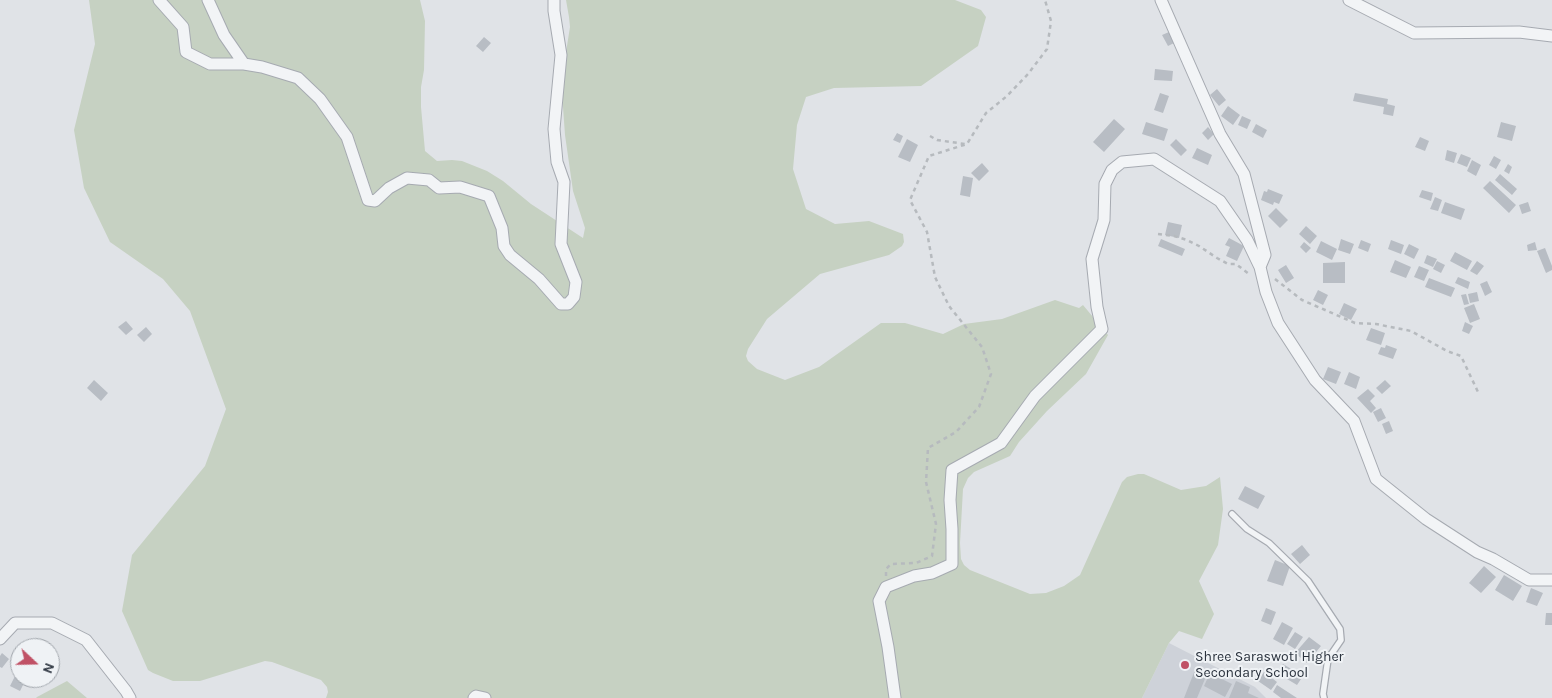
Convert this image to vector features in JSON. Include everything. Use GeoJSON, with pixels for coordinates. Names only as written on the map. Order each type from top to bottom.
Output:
{"type":"FeatureCollection","features":[{"type":"Feature","properties":{"kind":"street"},"geometry":{"type":"LineString","coordinates":[[159,0],[183,27],[186,52],[210,64],[244,64],[262,67],[298,78],[320,99],[347,138],[368,200],[374,201],[389,188],[407,178],[429,180],[439,188],[460,187],[489,196],[502,228],[504,246],[510,255],[539,279],[561,304],[568,304],[574,297],[576,282],[561,244],[564,182],[557,162],[554,128],[562,55],[554,11],[554,0]]}},
{"type":"Feature","properties":{"kind":"street"},"geometry":{"type":"LineString","coordinates":[[208,0],[224,35],[244,64]]}},
{"type":"Feature","properties":{"kind":"street"},"geometry":{"type":"LineString","coordinates":[[1161,0],[1220,134],[1244,174],[1265,255],[1256,271]]}},
{"type":"Feature","properties":{"kind":"street"},"geometry":{"type":"LineString","coordinates":[[1349,0],[1414,33],[1519,32],[1552,36]]}},
{"type":"Feature","properties":{"kind":"street"},"geometry":{"type":"LineString","coordinates":[[895,698],[879,601],[886,587],[914,576],[932,573],[952,564],[950,500],[952,470],[1001,443],[1035,396],[1102,329],[1097,307],[1092,259],[1104,220],[1105,184],[1112,170],[1122,162],[1154,159],[1220,201],[1246,240],[1256,271],[1278,323],[1315,380],[1354,421],[1376,480],[1426,519],[1477,552],[1529,580],[1552,580]]}},
{"type":"Feature","properties":{"kind":"street"},"geometry":{"type":"LineString","coordinates":[[0,639],[15,623],[52,623],[86,640],[130,698]]}},
{"type":"Feature","properties":{"kind":"street"},"geometry":{"type":"LineString","coordinates":[[474,698],[476,696],[485,698]]}},
{"type":"Feature","properties":{"kind":"lane"},"geometry":{"type":"LineString","coordinates":[[1232,514],[1247,529],[1269,543],[1308,580],[1340,629],[1341,640],[1328,659],[1324,698]]}},
{"type":"Feature","properties":{"kind":"path"},"geometry":{"type":"LineString","coordinates":[[886,587],[886,569],[891,564],[916,563],[932,556],[936,524],[926,482],[928,448],[956,432],[979,407],[991,374],[982,347],[948,306],[935,277],[927,232],[910,200],[929,156],[967,144],[986,113],[1007,96],[1028,74],[1047,49],[1052,21],[1045,0]]}},
{"type":"Feature","properties":{"kind":"path"},"geometry":{"type":"LineString","coordinates":[[930,136],[937,140],[967,144]]}},
{"type":"Feature","properties":{"kind":"path"},"geometry":{"type":"LineString","coordinates":[[1158,234],[1174,236],[1193,243],[1228,264],[1236,264],[1245,272],[1256,271],[1302,300],[1355,323],[1376,324],[1411,331],[1447,351],[1461,356],[1478,392]]}},
{"type":"Feature","properties":{"kind":"shaded area","name":"Shree Saraswoti Higher Secondary School"},"geometry":{"type":"Polygon","coordinates":[[[1169,643],[1255,687],[1266,698],[1142,698],[1169,643]]]}},
{"type":"Feature","properties":{"kind":"green space"},"geometry":{"type":"Polygon","coordinates":[[[89,0],[420,0],[425,21],[421,107],[425,151],[437,161],[462,161],[487,171],[503,181],[531,204],[583,238],[585,228],[573,191],[565,135],[562,93],[563,71],[570,27],[566,0],[955,0],[981,10],[986,17],[978,46],[921,86],[834,88],[806,97],[797,125],[793,169],[806,209],[835,224],[869,221],[903,234],[904,242],[902,246],[889,255],[820,274],[767,319],[748,349],[746,356],[748,361],[757,369],[785,380],[819,367],[881,323],[905,323],[943,334],[964,324],[1002,319],[1055,300],[1079,308],[1083,305],[1108,335],[1086,374],[1047,411],[1019,442],[1010,456],[974,472],[968,478],[963,489],[961,559],[970,570],[1030,594],[1046,593],[1064,586],[1080,575],[1122,482],[1127,477],[1144,474],[1181,490],[1206,486],[1220,477],[1223,509],[1218,545],[1199,581],[1214,614],[1202,639],[1179,631],[1169,643],[1142,698],[326,698],[327,687],[321,680],[272,662],[265,661],[200,681],[173,681],[153,673],[148,670],[122,611],[132,555],[205,466],[226,409],[190,311],[163,279],[110,242],[84,188],[74,130],[95,44],[89,0]]]}},
{"type":"Feature","properties":{"kind":"green space"},"geometry":{"type":"Polygon","coordinates":[[[67,681],[87,698],[36,698],[54,688],[60,688],[60,685],[67,681]]]}},
{"type":"Feature","properties":{"kind":"building"},"geometry":{"type":"Polygon","coordinates":[[[1169,32],[1174,43],[1168,46],[1162,35],[1169,32]]]}},
{"type":"Feature","properties":{"kind":"building"},"geometry":{"type":"Polygon","coordinates":[[[484,37],[491,43],[483,52],[476,46],[484,37]]]}},
{"type":"Feature","properties":{"kind":"building"},"geometry":{"type":"Polygon","coordinates":[[[1155,69],[1173,71],[1172,81],[1154,80],[1155,69]]]}},
{"type":"Feature","properties":{"kind":"building"},"geometry":{"type":"Polygon","coordinates":[[[1217,89],[1226,100],[1219,106],[1210,95],[1217,89]]]}},
{"type":"Feature","properties":{"kind":"building"},"geometry":{"type":"Polygon","coordinates":[[[1160,93],[1169,96],[1163,113],[1154,110],[1160,93]]]}},
{"type":"Feature","properties":{"kind":"building"},"geometry":{"type":"Polygon","coordinates":[[[1355,93],[1388,99],[1387,104],[1395,106],[1393,116],[1383,114],[1384,107],[1353,101],[1355,93]]]}},
{"type":"Feature","properties":{"kind":"building"},"geometry":{"type":"Polygon","coordinates":[[[1228,106],[1240,115],[1233,125],[1221,116],[1228,106]]]}},
{"type":"Feature","properties":{"kind":"building"},"geometry":{"type":"Polygon","coordinates":[[[1242,116],[1251,120],[1247,129],[1238,125],[1242,116]]]}},
{"type":"Feature","properties":{"kind":"building"},"geometry":{"type":"Polygon","coordinates":[[[1114,119],[1125,129],[1104,152],[1093,142],[1114,119]]]}},
{"type":"Feature","properties":{"kind":"building"},"geometry":{"type":"Polygon","coordinates":[[[1146,122],[1168,129],[1164,141],[1142,134],[1146,122]]]}},
{"type":"Feature","properties":{"kind":"building"},"geometry":{"type":"Polygon","coordinates":[[[1501,122],[1516,126],[1512,141],[1497,137],[1501,122]]]}},
{"type":"Feature","properties":{"kind":"building"},"geometry":{"type":"Polygon","coordinates":[[[1256,124],[1267,130],[1263,138],[1252,132],[1256,124]]]}},
{"type":"Feature","properties":{"kind":"building"},"geometry":{"type":"Polygon","coordinates":[[[1208,127],[1214,134],[1208,140],[1202,133],[1208,127]]]}},
{"type":"Feature","properties":{"kind":"building"},"geometry":{"type":"Polygon","coordinates":[[[897,133],[903,136],[900,143],[893,140],[897,133]]]}},
{"type":"Feature","properties":{"kind":"building"},"geometry":{"type":"Polygon","coordinates":[[[1420,137],[1429,141],[1425,151],[1415,147],[1420,137]]]}},
{"type":"Feature","properties":{"kind":"building"},"geometry":{"type":"Polygon","coordinates":[[[907,139],[918,145],[910,162],[898,157],[907,139]]]}},
{"type":"Feature","properties":{"kind":"building"},"geometry":{"type":"Polygon","coordinates":[[[1176,139],[1187,150],[1181,156],[1170,145],[1176,139]]]}},
{"type":"Feature","properties":{"kind":"building"},"geometry":{"type":"Polygon","coordinates":[[[1197,148],[1212,155],[1208,165],[1192,158],[1197,148]]]}},
{"type":"Feature","properties":{"kind":"building"},"geometry":{"type":"Polygon","coordinates":[[[1447,150],[1457,153],[1454,163],[1445,160],[1447,150]]]}},
{"type":"Feature","properties":{"kind":"building"},"geometry":{"type":"Polygon","coordinates":[[[1461,154],[1471,158],[1467,167],[1457,163],[1461,154]]]}},
{"type":"Feature","properties":{"kind":"building"},"geometry":{"type":"Polygon","coordinates":[[[1494,156],[1501,160],[1496,169],[1489,165],[1494,156]]]}},
{"type":"Feature","properties":{"kind":"building"},"geometry":{"type":"Polygon","coordinates":[[[1472,160],[1481,165],[1476,176],[1467,171],[1472,160]]]}},
{"type":"Feature","properties":{"kind":"building"},"geometry":{"type":"Polygon","coordinates":[[[982,163],[989,171],[979,181],[971,173],[982,163]]]}},
{"type":"Feature","properties":{"kind":"building"},"geometry":{"type":"Polygon","coordinates":[[[1508,164],[1512,167],[1509,174],[1504,171],[1508,164]]]}},
{"type":"Feature","properties":{"kind":"building"},"geometry":{"type":"Polygon","coordinates":[[[1500,174],[1517,189],[1512,195],[1495,180],[1500,174]]]}},
{"type":"Feature","properties":{"kind":"building"},"geometry":{"type":"Polygon","coordinates":[[[963,176],[973,178],[970,197],[960,195],[963,176]]]}},
{"type":"Feature","properties":{"kind":"building"},"geometry":{"type":"Polygon","coordinates":[[[1490,181],[1516,205],[1509,213],[1483,188],[1490,181]]]}},
{"type":"Feature","properties":{"kind":"building"},"geometry":{"type":"Polygon","coordinates":[[[1268,189],[1283,195],[1279,204],[1274,202],[1273,205],[1261,200],[1264,191],[1267,192],[1268,189]]]}},
{"type":"Feature","properties":{"kind":"building"},"geometry":{"type":"Polygon","coordinates":[[[1422,190],[1433,193],[1431,201],[1419,197],[1422,190]]]}},
{"type":"Feature","properties":{"kind":"building"},"geometry":{"type":"Polygon","coordinates":[[[1435,197],[1442,200],[1438,211],[1430,209],[1435,197]]]}},
{"type":"Feature","properties":{"kind":"building"},"geometry":{"type":"Polygon","coordinates":[[[1445,202],[1465,209],[1461,220],[1441,213],[1445,202]]]}},
{"type":"Feature","properties":{"kind":"building"},"geometry":{"type":"Polygon","coordinates":[[[1528,202],[1531,211],[1522,214],[1519,205],[1528,202]]]}},
{"type":"Feature","properties":{"kind":"building"},"geometry":{"type":"Polygon","coordinates":[[[1276,208],[1288,220],[1280,228],[1268,216],[1276,208]]]}},
{"type":"Feature","properties":{"kind":"building"},"geometry":{"type":"Polygon","coordinates":[[[1168,222],[1182,225],[1179,238],[1165,235],[1168,222]]]}},
{"type":"Feature","properties":{"kind":"building"},"geometry":{"type":"Polygon","coordinates":[[[1306,226],[1317,236],[1310,244],[1299,234],[1306,226]]]}},
{"type":"Feature","properties":{"kind":"building"},"geometry":{"type":"Polygon","coordinates":[[[1229,238],[1244,246],[1237,261],[1226,256],[1230,247],[1225,245],[1229,238]]]}},
{"type":"Feature","properties":{"kind":"building"},"geometry":{"type":"Polygon","coordinates":[[[1161,239],[1185,249],[1182,256],[1158,246],[1161,239]]]}},
{"type":"Feature","properties":{"kind":"building"},"geometry":{"type":"Polygon","coordinates":[[[1341,239],[1354,244],[1350,254],[1338,250],[1341,239]]]}},
{"type":"Feature","properties":{"kind":"building"},"geometry":{"type":"Polygon","coordinates":[[[1361,240],[1371,244],[1368,252],[1358,248],[1361,240]]]}},
{"type":"Feature","properties":{"kind":"building"},"geometry":{"type":"Polygon","coordinates":[[[1391,240],[1404,245],[1401,254],[1388,249],[1391,240]]]}},
{"type":"Feature","properties":{"kind":"building"},"geometry":{"type":"Polygon","coordinates":[[[1321,241],[1337,249],[1332,260],[1316,252],[1321,241]]]}},
{"type":"Feature","properties":{"kind":"building"},"geometry":{"type":"Polygon","coordinates":[[[1304,242],[1311,248],[1306,253],[1300,247],[1304,242]]]}},
{"type":"Feature","properties":{"kind":"building"},"geometry":{"type":"Polygon","coordinates":[[[1535,242],[1537,250],[1528,251],[1527,245],[1535,242]]]}},
{"type":"Feature","properties":{"kind":"building"},"geometry":{"type":"Polygon","coordinates":[[[1409,244],[1419,249],[1414,259],[1404,254],[1409,244]]]}},
{"type":"Feature","properties":{"kind":"building"},"geometry":{"type":"Polygon","coordinates":[[[1545,248],[1552,266],[1552,270],[1546,273],[1537,251],[1545,248]]]}},
{"type":"Feature","properties":{"kind":"building"},"geometry":{"type":"Polygon","coordinates":[[[1455,252],[1472,261],[1467,270],[1450,261],[1455,252]]]}},
{"type":"Feature","properties":{"kind":"building"},"geometry":{"type":"Polygon","coordinates":[[[1427,255],[1437,259],[1433,267],[1424,263],[1427,255]]]}},
{"type":"Feature","properties":{"kind":"building"},"geometry":{"type":"Polygon","coordinates":[[[1395,260],[1411,267],[1406,278],[1390,272],[1395,260]]]}},
{"type":"Feature","properties":{"kind":"building"},"geometry":{"type":"Polygon","coordinates":[[[1437,261],[1445,265],[1441,273],[1433,269],[1437,261]]]}},
{"type":"Feature","properties":{"kind":"building"},"geometry":{"type":"Polygon","coordinates":[[[1477,261],[1484,266],[1477,275],[1470,271],[1477,261]]]}},
{"type":"Feature","properties":{"kind":"building"},"geometry":{"type":"Polygon","coordinates":[[[1345,262],[1345,283],[1323,283],[1323,263],[1345,262]]]}},
{"type":"Feature","properties":{"kind":"building"},"geometry":{"type":"Polygon","coordinates":[[[1286,265],[1294,278],[1286,283],[1278,270],[1286,265]]]}},
{"type":"Feature","properties":{"kind":"building"},"geometry":{"type":"Polygon","coordinates":[[[1419,266],[1429,270],[1424,281],[1414,277],[1419,266]]]}},
{"type":"Feature","properties":{"kind":"building"},"geometry":{"type":"Polygon","coordinates":[[[1458,277],[1470,282],[1468,289],[1455,283],[1458,277]]]}},
{"type":"Feature","properties":{"kind":"building"},"geometry":{"type":"Polygon","coordinates":[[[1429,278],[1455,288],[1451,297],[1425,287],[1429,278]]]}},
{"type":"Feature","properties":{"kind":"building"},"geometry":{"type":"Polygon","coordinates":[[[1487,281],[1492,292],[1485,296],[1480,284],[1487,281]]]}},
{"type":"Feature","properties":{"kind":"building"},"geometry":{"type":"Polygon","coordinates":[[[1318,290],[1328,295],[1323,305],[1313,300],[1318,290]]]}},
{"type":"Feature","properties":{"kind":"building"},"geometry":{"type":"Polygon","coordinates":[[[1477,292],[1479,301],[1470,303],[1468,294],[1477,292]]]}},
{"type":"Feature","properties":{"kind":"building"},"geometry":{"type":"Polygon","coordinates":[[[1466,294],[1469,304],[1464,305],[1461,295],[1466,294]]]}},
{"type":"Feature","properties":{"kind":"building"},"geometry":{"type":"Polygon","coordinates":[[[1344,303],[1357,309],[1351,320],[1339,314],[1344,303]]]}},
{"type":"Feature","properties":{"kind":"building"},"geometry":{"type":"Polygon","coordinates":[[[1474,304],[1480,319],[1470,323],[1464,308],[1474,304]]]}},
{"type":"Feature","properties":{"kind":"building"},"geometry":{"type":"Polygon","coordinates":[[[126,321],[133,329],[126,335],[118,327],[126,321]]]}},
{"type":"Feature","properties":{"kind":"building"},"geometry":{"type":"Polygon","coordinates":[[[1465,322],[1473,326],[1469,334],[1462,331],[1465,322]]]}},
{"type":"Feature","properties":{"kind":"building"},"geometry":{"type":"Polygon","coordinates":[[[146,327],[152,334],[144,342],[137,335],[146,327]]]}},
{"type":"Feature","properties":{"kind":"building"},"geometry":{"type":"Polygon","coordinates":[[[1371,328],[1385,333],[1381,345],[1366,340],[1371,328]]]}},
{"type":"Feature","properties":{"kind":"building"},"geometry":{"type":"Polygon","coordinates":[[[1386,345],[1397,349],[1393,359],[1378,354],[1381,347],[1385,348],[1386,345]]]}},
{"type":"Feature","properties":{"kind":"building"},"geometry":{"type":"Polygon","coordinates":[[[1328,367],[1341,372],[1336,384],[1323,379],[1328,367]]]}},
{"type":"Feature","properties":{"kind":"building"},"geometry":{"type":"Polygon","coordinates":[[[1349,372],[1360,377],[1356,389],[1344,384],[1349,372]]]}},
{"type":"Feature","properties":{"kind":"building"},"geometry":{"type":"Polygon","coordinates":[[[94,380],[108,393],[101,401],[87,388],[94,380]]]}},
{"type":"Feature","properties":{"kind":"building"},"geometry":{"type":"Polygon","coordinates":[[[1385,380],[1391,386],[1382,394],[1376,388],[1385,380]]]}},
{"type":"Feature","properties":{"kind":"building"},"geometry":{"type":"Polygon","coordinates":[[[1368,389],[1375,396],[1370,401],[1376,408],[1371,413],[1357,398],[1368,389]]]}},
{"type":"Feature","properties":{"kind":"building"},"geometry":{"type":"Polygon","coordinates":[[[1381,408],[1386,418],[1378,422],[1373,412],[1381,408]]]}},
{"type":"Feature","properties":{"kind":"building"},"geometry":{"type":"Polygon","coordinates":[[[1389,421],[1393,431],[1386,434],[1382,424],[1389,421]]]}},
{"type":"Feature","properties":{"kind":"building"},"geometry":{"type":"Polygon","coordinates":[[[1245,486],[1265,496],[1258,509],[1238,499],[1245,486]]]}},
{"type":"Feature","properties":{"kind":"building"},"geometry":{"type":"Polygon","coordinates":[[[1302,545],[1310,555],[1300,564],[1291,554],[1302,545]]]}},
{"type":"Feature","properties":{"kind":"building"},"geometry":{"type":"Polygon","coordinates":[[[1275,560],[1290,566],[1283,586],[1267,581],[1275,560]]]}},
{"type":"Feature","properties":{"kind":"building"},"geometry":{"type":"Polygon","coordinates":[[[1484,566],[1496,577],[1481,593],[1469,583],[1484,566]]]}},
{"type":"Feature","properties":{"kind":"building"},"geometry":{"type":"Polygon","coordinates":[[[1504,575],[1522,586],[1513,601],[1495,590],[1504,575]]]}},
{"type":"Feature","properties":{"kind":"building"},"geometry":{"type":"Polygon","coordinates":[[[1531,588],[1543,593],[1537,606],[1526,602],[1531,588]]]}},
{"type":"Feature","properties":{"kind":"building"},"geometry":{"type":"Polygon","coordinates":[[[1266,608],[1276,612],[1271,625],[1261,621],[1266,608]]]}},
{"type":"Feature","properties":{"kind":"building"},"geometry":{"type":"Polygon","coordinates":[[[1546,613],[1552,613],[1552,625],[1545,625],[1546,613]]]}},
{"type":"Feature","properties":{"kind":"building"},"geometry":{"type":"Polygon","coordinates":[[[1282,622],[1293,628],[1284,645],[1273,639],[1282,622]]]}},
{"type":"Feature","properties":{"kind":"building"},"geometry":{"type":"Polygon","coordinates":[[[1295,632],[1303,637],[1295,649],[1287,644],[1295,632]]]}},
{"type":"Feature","properties":{"kind":"building"},"geometry":{"type":"Polygon","coordinates":[[[1309,637],[1321,646],[1307,663],[1295,653],[1309,637]]]}},
{"type":"Feature","properties":{"kind":"building"},"geometry":{"type":"Polygon","coordinates":[[[2,653],[9,659],[2,668],[0,667],[0,656],[2,653]]]}},
{"type":"Feature","properties":{"kind":"building"},"geometry":{"type":"Polygon","coordinates":[[[1283,664],[1303,676],[1297,685],[1277,673],[1283,664]]]}},
{"type":"Feature","properties":{"kind":"building"},"geometry":{"type":"Polygon","coordinates":[[[1195,670],[1207,674],[1197,698],[1184,698],[1195,670]]]}},
{"type":"Feature","properties":{"kind":"building"},"geometry":{"type":"Polygon","coordinates":[[[1264,672],[1277,682],[1271,690],[1258,681],[1264,672]]]}},
{"type":"Feature","properties":{"kind":"building"},"geometry":{"type":"Polygon","coordinates":[[[1210,673],[1232,684],[1225,697],[1204,686],[1210,673]]]}},
{"type":"Feature","properties":{"kind":"building"},"geometry":{"type":"Polygon","coordinates":[[[1236,681],[1250,687],[1248,693],[1259,698],[1229,698],[1236,681]]]}},
{"type":"Feature","properties":{"kind":"building"},"geometry":{"type":"Polygon","coordinates":[[[1277,685],[1297,698],[1281,698],[1273,692],[1277,685]]]}},
{"type":"Feature","properties":{"kind":"place","name":"Shree Saraswoti Higher Secondary School"},"geometry":{"type":"Point","coordinates":[1185,665]}}]}
